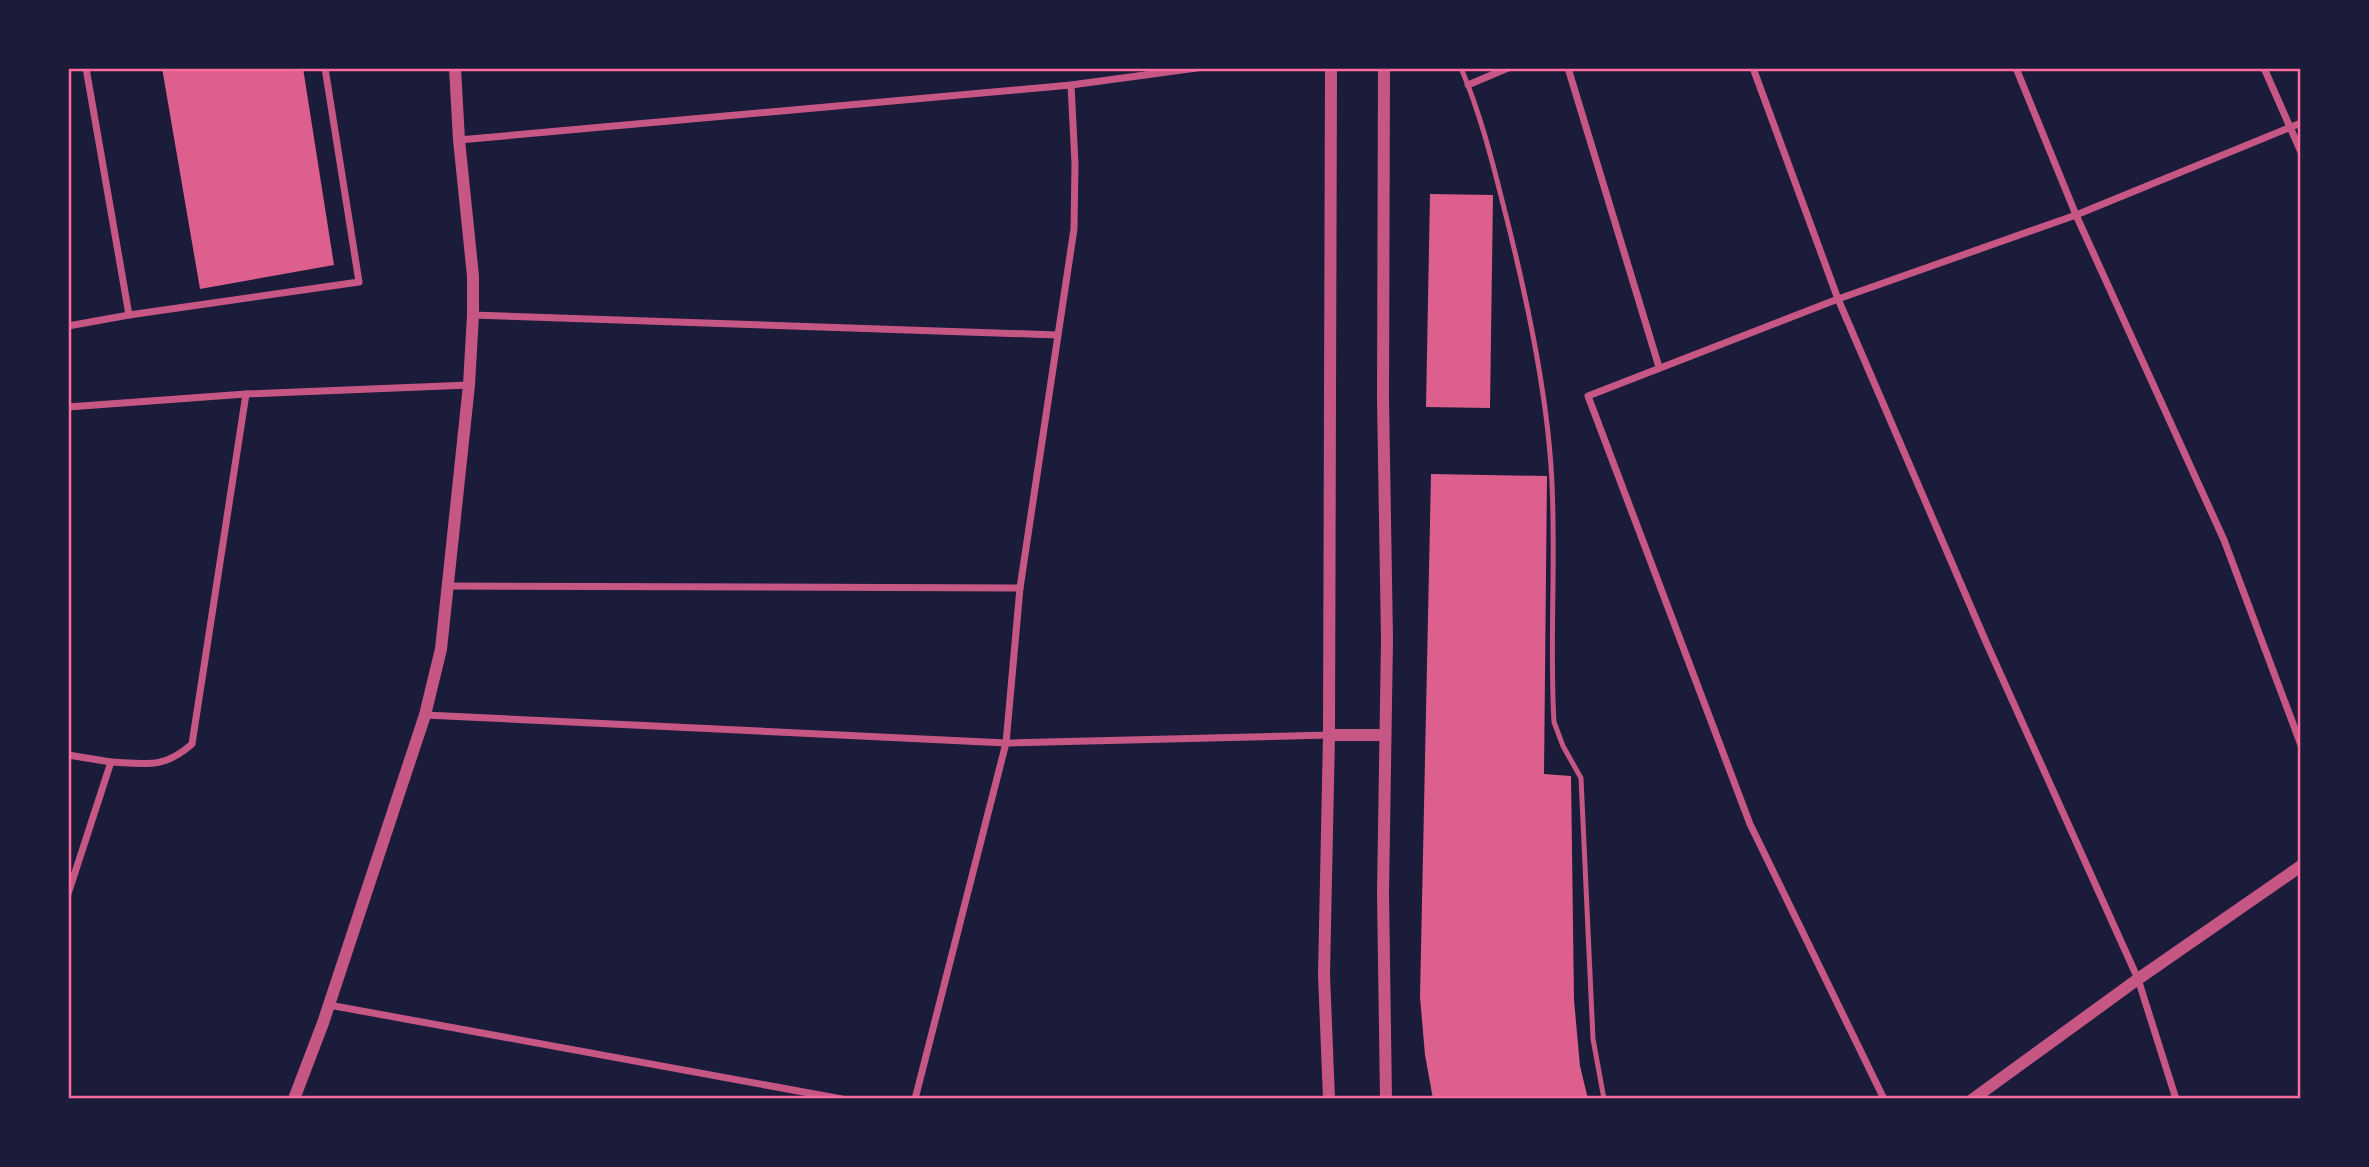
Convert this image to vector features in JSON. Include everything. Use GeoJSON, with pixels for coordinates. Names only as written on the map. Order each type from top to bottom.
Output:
{"type":"FeatureCollection","features":[{"type":"Feature","properties":{"kind":"street"},"geometry":{"type":"LineString","coordinates":[[86,68],[129,315]]}},
{"type":"Feature","properties":{"kind":"street"},"geometry":{"type":"LineString","coordinates":[[68,326],[359,282],[325,68]]}},
{"type":"Feature","properties":{"kind":"street"},"geometry":{"type":"LineString","coordinates":[[294,1099],[329,1005],[425,716],[441,649],[469,385],[473,315],[473,276],[459,140],[456,68]]}},
{"type":"Feature","properties":{"kind":"street"},"geometry":{"type":"LineString","coordinates":[[459,140],[1071,85],[1196,68]]}},
{"type":"Feature","properties":{"kind":"street"},"geometry":{"type":"LineString","coordinates":[[1329,1099],[1324,975],[1329,735],[1331,68]]}},
{"type":"Feature","properties":{"kind":"street"},"geometry":{"type":"LineString","coordinates":[[1384,68],[1383,399],[1387,640],[1382,893],[1386,1099]]}},
{"type":"Feature","properties":{"kind":"street"},"geometry":{"type":"LineString","coordinates":[[1468,85],[1508,68]]}},
{"type":"Feature","properties":{"kind":"street"},"geometry":{"type":"LineString","coordinates":[[1568,68],[1659,367]]}},
{"type":"Feature","properties":{"kind":"street"},"geometry":{"type":"LineString","coordinates":[[1752,68],[1838,299],[1986,642],[2138,979],[2176,1099]]}},
{"type":"Feature","properties":{"kind":"street"},"geometry":{"type":"LineString","coordinates":[[2016,68],[2076,215],[2224,540],[2301,745]]}},
{"type":"Feature","properties":{"kind":"street"},"geometry":{"type":"LineString","coordinates":[[2263,68],[2301,152]]}},
{"type":"Feature","properties":{"kind":"street"},"geometry":{"type":"LineString","coordinates":[[915,1099],[1006,743],[1020,588],[1074,229],[1075,163],[1071,85]]}},
{"type":"Feature","properties":{"kind":"street"},"geometry":{"type":"LineString","coordinates":[[1884,1099],[1750,824],[1588,396],[1838,299],[2076,215],[2301,123]]}},
{"type":"Feature","properties":{"kind":"street"},"geometry":{"type":"LineString","coordinates":[[473,315],[1057,335]]}},
{"type":"Feature","properties":{"kind":"street"},"geometry":{"type":"LineString","coordinates":[[68,407],[246,394],[469,385]]}},
{"type":"Feature","properties":{"kind":"street"},"geometry":{"type":"LineString","coordinates":[[68,755],[111,762],[157,764],[179,756],[192,744],[246,394]]}},
{"type":"Feature","properties":{"kind":"street"},"geometry":{"type":"LineString","coordinates":[[447,586],[1020,588]]}},
{"type":"Feature","properties":{"kind":"street"},"geometry":{"type":"LineString","coordinates":[[425,716],[1006,743],[1385,735]]}},
{"type":"Feature","properties":{"kind":"street"},"geometry":{"type":"LineString","coordinates":[[68,894],[111,762]]}},
{"type":"Feature","properties":{"kind":"street"},"geometry":{"type":"LineString","coordinates":[[1973,1099],[2138,979],[2301,866]]}},
{"type":"Feature","properties":{"kind":"street"},"geometry":{"type":"LineString","coordinates":[[329,1005],[842,1099]]}},
{"type":"Feature","properties":{"kind":"lane"},"geometry":{"type":"LineString","coordinates":[[1461,68],[1496,177],[1521,274],[1544,414],[1551,466],[1554,722],[1563,746],[1581,778],[1592,1039],[1604,1099]]}},
{"type":"Feature","properties":{"kind":"building"},"geometry":{"type":"Polygon","coordinates":[[[162,68],[303,68],[334,265],[200,289],[162,68]]]}},
{"type":"Feature","properties":{"kind":"building"},"geometry":{"type":"Polygon","coordinates":[[[1430,194],[1493,195],[1490,408],[1426,407],[1430,194]]]}},
{"type":"Feature","properties":{"kind":"building"},"geometry":{"type":"Polygon","coordinates":[[[1431,474],[1547,476],[1544,774],[1571,776],[1574,1000],[1580,1066],[1588,1099],[1433,1099],[1425,1055],[1420,997],[1431,474]]]}}]}
